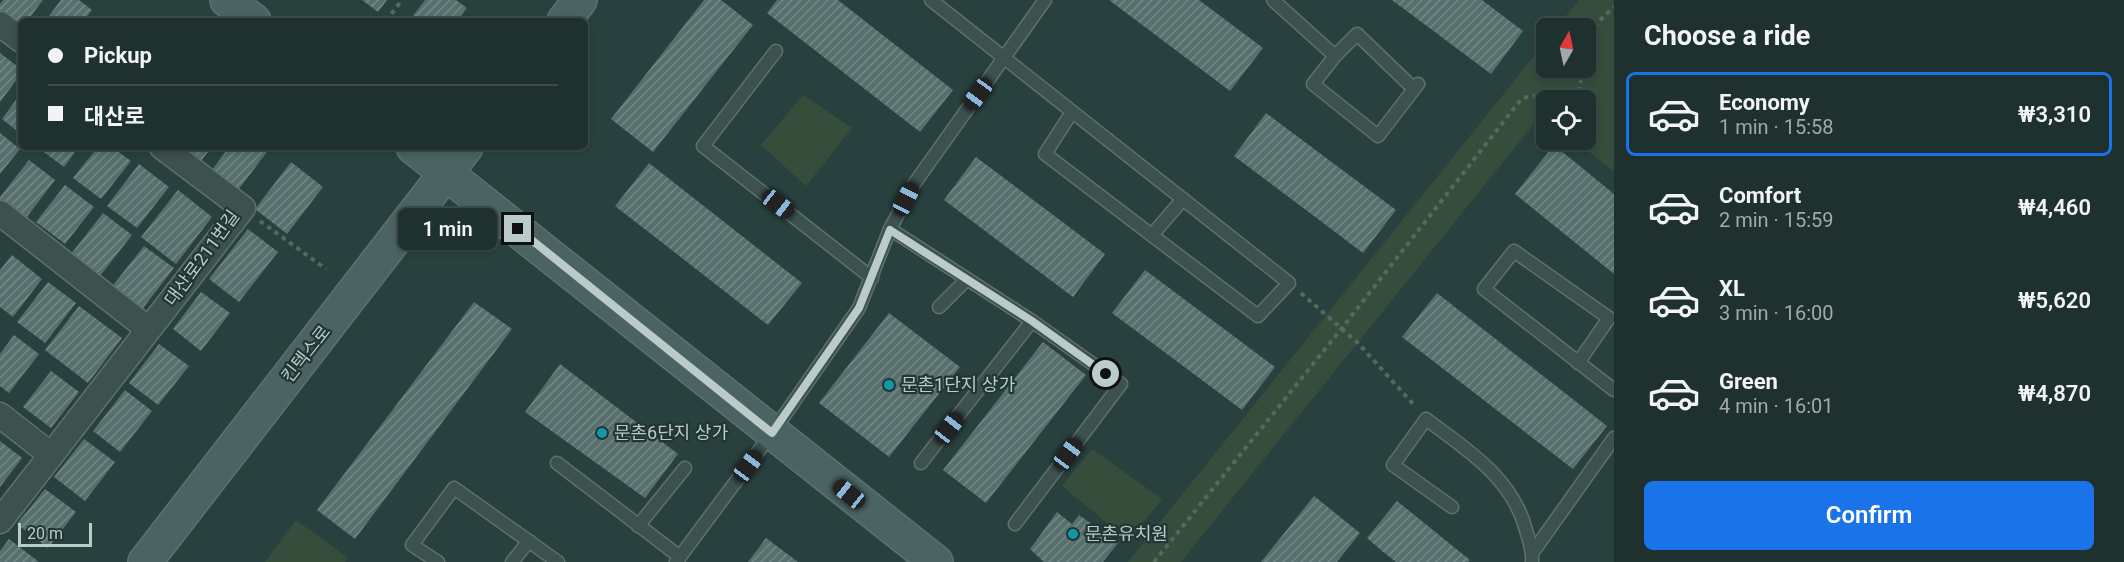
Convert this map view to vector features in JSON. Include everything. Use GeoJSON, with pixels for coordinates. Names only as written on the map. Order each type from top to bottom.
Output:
{"type":"FeatureCollection","features":[{"type":"Feature","properties":{"kind":"main road"},"geometry":{"type":"LineString","coordinates":[[227,0],[250,18]]}},
{"type":"Feature","properties":{"kind":"main road"},"geometry":{"type":"LineString","coordinates":[[566,18],[580,0]]}},
{"type":"Feature","properties":{"kind":"main road"},"geometry":{"type":"LineString","coordinates":[[417,150],[936,562]]}},
{"type":"Feature","properties":{"kind":"main road","name":"킨텍스로"},"geometry":{"type":"LineString","coordinates":[[145,562],[464,150]]}},
{"type":"Feature","properties":{"kind":"street"},"geometry":{"type":"LineString","coordinates":[[0,24],[18,38]]}},
{"type":"Feature","properties":{"kind":"street","name":"대산로211번길"},"geometry":{"type":"LineString","coordinates":[[0,521],[243,208],[166,150]]}},
{"type":"Feature","properties":{"kind":"street"},"geometry":{"type":"LineString","coordinates":[[0,213],[148,329]]}},
{"type":"Feature","properties":{"kind":"street"},"geometry":{"type":"LineString","coordinates":[[0,415],[51,455]]}},
{"type":"Feature","properties":{"kind":"lane"},"geometry":{"type":"LineString","coordinates":[[557,463],[678,560],[772,433],[859,308],[890,230],[914,184],[1045,0]]}},
{"type":"Feature","properties":{"kind":"lane"},"geometry":{"type":"LineString","coordinates":[[1273,0],[1335,56]]}},
{"type":"Feature","properties":{"kind":"lane"},"geometry":{"type":"LineString","coordinates":[[938,2],[1004,58],[1289,283],[1258,316],[1045,154],[1072,112]]}},
{"type":"Feature","properties":{"kind":"lane"},"geometry":{"type":"LineString","coordinates":[[1357,34],[1413,88],[1418,84],[1378,136],[1313,84],[1335,56],[1357,34]]}},
{"type":"Feature","properties":{"kind":"lane"},"geometry":{"type":"LineString","coordinates":[[776,51],[703,146],[872,278]]}},
{"type":"Feature","properties":{"kind":"lane"},"geometry":{"type":"LineString","coordinates":[[1152,235],[1183,199]]}},
{"type":"Feature","properties":{"kind":"lane"},"geometry":{"type":"LineString","coordinates":[[890,230],[1032,321],[1121,384],[1015,524]]}},
{"type":"Feature","properties":{"kind":"lane"},"geometry":{"type":"LineString","coordinates":[[1578,363],[1609,318],[1514,251],[1484,289],[1578,363],[1614,390]]}},
{"type":"Feature","properties":{"kind":"lane"},"geometry":{"type":"LineString","coordinates":[[939,308],[966,280]]}},
{"type":"Feature","properties":{"kind":"lane"},"geometry":{"type":"LineString","coordinates":[[921,463],[1032,321]]}},
{"type":"Feature","properties":{"kind":"lane"},"geometry":{"type":"LineString","coordinates":[[1452,507],[1393,465],[1426,419],[1483,462],[1507,487],[1523,517],[1532,557]]}},
{"type":"Feature","properties":{"kind":"lane"},"geometry":{"type":"LineString","coordinates":[[1532,557],[1614,438]]}},
{"type":"Feature","properties":{"kind":"lane"},"geometry":{"type":"LineString","coordinates":[[638,526],[685,468]]}},
{"type":"Feature","properties":{"kind":"lane"},"geometry":{"type":"LineString","coordinates":[[438,562],[412,545],[454,488],[558,562]]}},
{"type":"Feature","properties":{"kind":"lane"},"geometry":{"type":"LineString","coordinates":[[512,562],[529,542]]}},
{"type":"Feature","properties":{"kind":"path"},"geometry":{"type":"LineString","coordinates":[[388,18],[402,0]]}},
{"type":"Feature","properties":{"kind":"path"},"geometry":{"type":"LineString","coordinates":[[1596,26],[1614,7]]}},
{"type":"Feature","properties":{"kind":"path"},"geometry":{"type":"LineString","coordinates":[[1154,562],[1342,328],[1522,98],[1580,88],[1581,78]]}},
{"type":"Feature","properties":{"kind":"path"},"geometry":{"type":"LineString","coordinates":[[243,208],[326,269]]}},
{"type":"Feature","properties":{"kind":"path"},"geometry":{"type":"LineString","coordinates":[[1289,283],[1358,342],[1426,419]]}},
{"type":"Feature","properties":{"kind":"green space"},"geometry":{"type":"Polygon","coordinates":[[[1579,0],[1614,0],[1614,171],[1586,150],[1596,150],[1596,90],[1536,90],[1536,121],[1181,562],[1128,562],[1536,53],[1536,78],[1596,78],[1596,18],[1564,18],[1579,0]]]}},
{"type":"Feature","properties":{"kind":"green space"},"geometry":{"type":"Polygon","coordinates":[[[803,95],[852,128],[806,186],[761,145],[803,95]]]}},
{"type":"Feature","properties":{"kind":"green space"},"geometry":{"type":"Polygon","coordinates":[[[1092,449],[1162,499],[1129,541],[1062,486],[1092,449]]]}},
{"type":"Feature","properties":{"kind":"green space"},"geometry":{"type":"Polygon","coordinates":[[[296,520],[348,558],[345,562],[265,562],[296,520]]]}},
{"type":"Feature","properties":{"kind":"building"},"geometry":{"type":"Polygon","coordinates":[[[3,0],[43,0],[29,18],[18,18],[18,26],[0,13],[0,4],[3,0]]]}},
{"type":"Feature","properties":{"kind":"building"},"geometry":{"type":"Polygon","coordinates":[[[61,0],[79,0],[92,10],[85,18],[47,18],[61,0]]]}},
{"type":"Feature","properties":{"kind":"building"},"geometry":{"type":"Polygon","coordinates":[[[362,0],[387,0],[378,12],[362,0]]]}},
{"type":"Feature","properties":{"kind":"building"},"geometry":{"type":"Polygon","coordinates":[[[425,0],[456,0],[467,8],[459,18],[411,18],[425,0]]]}},
{"type":"Feature","properties":{"kind":"building"},"geometry":{"type":"Polygon","coordinates":[[[704,0],[721,0],[753,25],[653,152],[611,119],[704,0]]]}},
{"type":"Feature","properties":{"kind":"building"},"geometry":{"type":"Polygon","coordinates":[[[777,0],[838,0],[953,90],[920,132],[767,13],[777,0]]]}},
{"type":"Feature","properties":{"kind":"building"},"geometry":{"type":"Polygon","coordinates":[[[1109,0],[1199,0],[1263,48],[1230,91],[1109,0]]]}},
{"type":"Feature","properties":{"kind":"building"},"geometry":{"type":"Polygon","coordinates":[[[1392,0],[1482,0],[1523,31],[1491,74],[1392,0]]]}},
{"type":"Feature","properties":{"kind":"building"},"geometry":{"type":"Polygon","coordinates":[[[0,53],[18,67],[18,78],[0,102],[0,53]]]}},
{"type":"Feature","properties":{"kind":"building"},"geometry":{"type":"Polygon","coordinates":[[[18,97],[18,132],[2,119],[18,97]]]}},
{"type":"Feature","properties":{"kind":"building"},"geometry":{"type":"Polygon","coordinates":[[[1266,113],[1396,210],[1363,253],[1234,156],[1266,113]]]}},
{"type":"Feature","properties":{"kind":"building"},"geometry":{"type":"Polygon","coordinates":[[[0,133],[19,150],[0,174],[0,133]]]}},
{"type":"Feature","properties":{"kind":"building"},"geometry":{"type":"Polygon","coordinates":[[[41,150],[77,150],[64,167],[41,150]]]}},
{"type":"Feature","properties":{"kind":"building"},"geometry":{"type":"Polygon","coordinates":[[[96,150],[116,150],[131,161],[101,199],[73,178],[96,150]]]}},
{"type":"Feature","properties":{"kind":"building"},"geometry":{"type":"Polygon","coordinates":[[[187,150],[210,150],[201,161],[187,150]]]}},
{"type":"Feature","properties":{"kind":"building"},"geometry":{"type":"Polygon","coordinates":[[[227,150],[268,150],[235,194],[209,174],[227,150]]]}},
{"type":"Feature","properties":{"kind":"building"},"geometry":{"type":"Polygon","coordinates":[[[1550,150],[1560,150],[1614,194],[1614,274],[1515,194],[1550,150]]]}},
{"type":"Feature","properties":{"kind":"building"},"geometry":{"type":"Polygon","coordinates":[[[976,157],[1105,254],[1073,297],[944,200],[976,157]]]}},
{"type":"Feature","properties":{"kind":"building"},"geometry":{"type":"Polygon","coordinates":[[[29,160],[55,180],[23,222],[0,204],[0,197],[29,160]]]}},
{"type":"Feature","properties":{"kind":"building"},"geometry":{"type":"Polygon","coordinates":[[[291,162],[323,187],[287,234],[255,209],[291,162]]]}},
{"type":"Feature","properties":{"kind":"building"},"geometry":{"type":"Polygon","coordinates":[[[649,163],[802,283],[768,325],[615,206],[649,163]]]}},
{"type":"Feature","properties":{"kind":"building"},"geometry":{"type":"Polygon","coordinates":[[[139,164],[169,187],[137,228],[107,206],[139,164]]]}},
{"type":"Feature","properties":{"kind":"building"},"geometry":{"type":"Polygon","coordinates":[[[65,185],[94,207],[65,244],[36,222],[65,185]]]}},
{"type":"Feature","properties":{"kind":"building"},"geometry":{"type":"Polygon","coordinates":[[[178,190],[212,217],[176,264],[141,237],[178,190]]]}},
{"type":"Feature","properties":{"kind":"building"},"geometry":{"type":"Polygon","coordinates":[[[103,213],[132,235],[100,276],[71,254],[103,213]]]}},
{"type":"Feature","properties":{"kind":"building"},"geometry":{"type":"Polygon","coordinates":[[[248,229],[278,252],[239,302],[209,279],[248,229]]]}},
{"type":"Feature","properties":{"kind":"building"},"geometry":{"type":"Polygon","coordinates":[[[144,246],[174,268],[140,312],[110,289],[144,246]]]}},
{"type":"Feature","properties":{"kind":"building"},"geometry":{"type":"Polygon","coordinates":[[[12,255],[42,279],[13,317],[0,307],[0,270],[12,255]]]}},
{"type":"Feature","properties":{"kind":"building"},"geometry":{"type":"Polygon","coordinates":[[[1145,270],[1275,367],[1242,410],[1112,313],[1145,270]]]}},
{"type":"Feature","properties":{"kind":"building"},"geometry":{"type":"Polygon","coordinates":[[[48,282],[76,303],[45,343],[17,322],[48,282]]]}},
{"type":"Feature","properties":{"kind":"building"},"geometry":{"type":"Polygon","coordinates":[[[201,292],[230,313],[201,351],[173,329],[201,292]]]}},
{"type":"Feature","properties":{"kind":"building"},"geometry":{"type":"Polygon","coordinates":[[[1437,293],[1607,426],[1573,469],[1402,337],[1437,293]]]}},
{"type":"Feature","properties":{"kind":"building"},"geometry":{"type":"Polygon","coordinates":[[[474,302],[512,329],[355,539],[317,510],[474,302]]]}},
{"type":"Feature","properties":{"kind":"building"},"geometry":{"type":"Polygon","coordinates":[[[79,306],[122,338],[88,383],[45,350],[79,306]]]}},
{"type":"Feature","properties":{"kind":"building","name":"문촌1단지 상가"},"geometry":{"type":"Polygon","coordinates":[[[889,313],[960,367],[889,457],[819,403],[889,313]]]}},
{"type":"Feature","properties":{"kind":"building"},"geometry":{"type":"Polygon","coordinates":[[[14,335],[39,354],[9,393],[0,386],[0,354],[14,335]]]}},
{"type":"Feature","properties":{"kind":"building"},"geometry":{"type":"Polygon","coordinates":[[[1043,342],[1086,375],[986,503],[943,470],[1043,342]]]}},
{"type":"Feature","properties":{"kind":"building"},"geometry":{"type":"Polygon","coordinates":[[[159,344],[189,366],[158,405],[129,383],[159,344]]]}},
{"type":"Feature","properties":{"kind":"building","name":"문촌6단지 상가"},"geometry":{"type":"Polygon","coordinates":[[[560,364],[678,454],[645,498],[525,412],[560,364]]]}},
{"type":"Feature","properties":{"kind":"building"},"geometry":{"type":"Polygon","coordinates":[[[51,371],[79,392],[51,428],[23,407],[51,371]]]}},
{"type":"Feature","properties":{"kind":"building"},"geometry":{"type":"Polygon","coordinates":[[[125,390],[152,411],[120,452],[93,431],[125,390]]]}},
{"type":"Feature","properties":{"kind":"building"},"geometry":{"type":"Polygon","coordinates":[[[84,439],[115,462],[85,501],[54,477],[84,439]]]}},
{"type":"Feature","properties":{"kind":"building"},"geometry":{"type":"Polygon","coordinates":[[[0,441],[22,458],[0,487],[0,441]]]}},
{"type":"Feature","properties":{"kind":"building"},"geometry":{"type":"Polygon","coordinates":[[[45,489],[76,512],[48,548],[17,524],[45,489]]]}},
{"type":"Feature","properties":{"kind":"building"},"geometry":{"type":"Polygon","coordinates":[[[1314,496],[1360,533],[1337,562],[1261,562],[1314,496]]]}},
{"type":"Feature","properties":{"kind":"building"},"geometry":{"type":"Polygon","coordinates":[[[1397,501],[1470,560],[1468,562],[1396,562],[1382,551],[1367,538],[1397,501]]]}},
{"type":"Feature","properties":{"kind":"building","name":"문촌유치원"},"geometry":{"type":"Polygon","coordinates":[[[1057,512],[1072,524],[1079,515],[1118,543],[1103,562],[1044,562],[1030,549],[1057,512]]]}},
{"type":"Feature","properties":{"kind":"building"},"geometry":{"type":"Polygon","coordinates":[[[766,538],[798,562],[748,562],[766,538]]]}},
{"type":"Feature","properties":{"kind":"building"},"geometry":{"type":"Polygon","coordinates":[[[9,539],[39,562],[0,562],[0,551],[9,539]]]}},
{"type":"Feature","properties":{"kind":"place","name":"문촌1단지 상가"},"geometry":{"type":"Point","coordinates":[889,385]}},
{"type":"Feature","properties":{"kind":"place","name":"문촌6단지 상가"},"geometry":{"type":"Point","coordinates":[602,433]}},
{"type":"Feature","properties":{"kind":"place","name":"문촌유치원"},"geometry":{"type":"Point","coordinates":[1073,534]}},
{"type":"Feature","properties":{"kind":"route"},"geometry":{"type":"LineString","coordinates":[[518,229],[772,433],[859,308],[890,230],[1032,321],[1106,374]]}}]}
